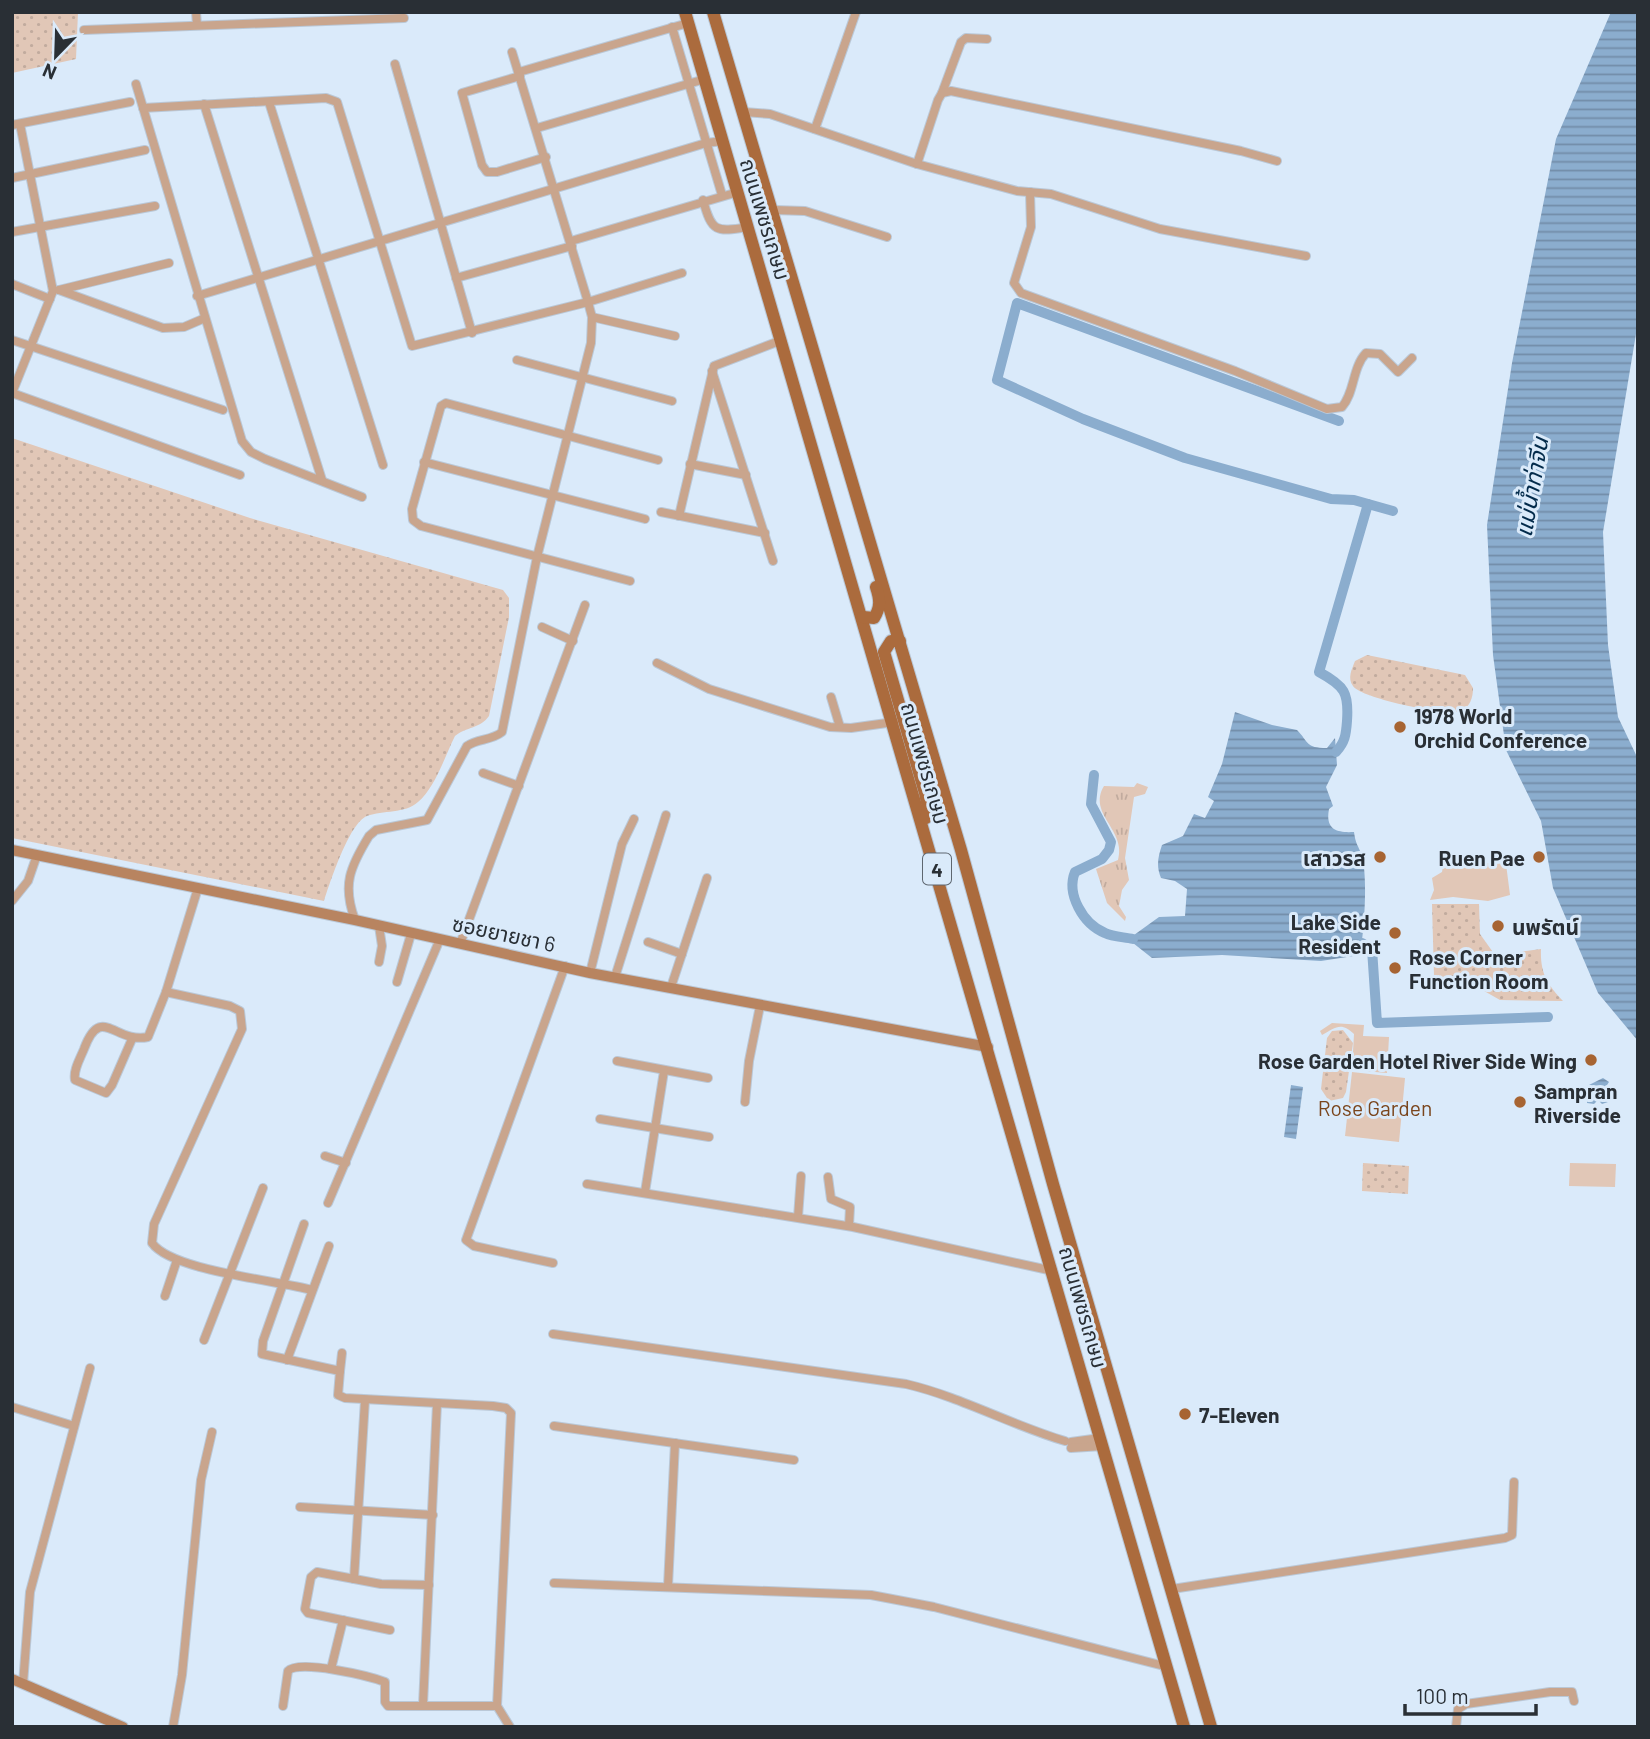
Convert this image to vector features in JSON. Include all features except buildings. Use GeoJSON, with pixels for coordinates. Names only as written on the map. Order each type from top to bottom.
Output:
{"type":"FeatureCollection","features":[{"type":"Feature","properties":{"kind":"main road","name":"ถนนเพชรเกษม"},"geometry":{"type":"LineString","coordinates":[[713,12],[961,850],[1045,1157],[1211,1727]]}},
{"type":"Feature","properties":{"kind":"main road","name":"ถนนเพชรเกษม"},"geometry":{"type":"LineString","coordinates":[[687,18],[923,820],[1184,1727]]}},
{"type":"Feature","properties":{"kind":"main road"},"geometry":{"type":"LineString","coordinates":[[856,489],[853,505],[880,601],[874,618],[863,617]]}},
{"type":"Feature","properties":{"kind":"main road"},"geometry":{"type":"LineString","coordinates":[[900,641],[891,641],[884,652],[925,793],[928,816],[923,820]]}},
{"type":"Feature","properties":{"kind":"street"},"geometry":{"type":"LineString","coordinates":[[196,12],[197,25]]}},
{"type":"Feature","properties":{"kind":"street"},"geometry":{"type":"LineString","coordinates":[[815,129],[856,12]]}},
{"type":"Feature","properties":{"kind":"street"},"geometry":{"type":"LineString","coordinates":[[84,30],[360,16],[404,18]]}},
{"type":"Feature","properties":{"kind":"street"},"geometry":{"type":"LineString","coordinates":[[546,157],[497,172],[487,172],[482,165],[462,93],[673,26],[687,18]]}},
{"type":"Feature","properties":{"kind":"street"},"geometry":{"type":"LineString","coordinates":[[673,26],[722,195]]}},
{"type":"Feature","properties":{"kind":"street"},"geometry":{"type":"LineString","coordinates":[[917,164],[961,42],[966,38],[987,39]]}},
{"type":"Feature","properties":{"kind":"street"},"geometry":{"type":"LineString","coordinates":[[355,920],[346,898],[346,887],[369,836],[383,828],[427,820],[467,746],[479,740],[491,739],[502,732],[537,557],[593,332],[588,302],[512,52]]}},
{"type":"Feature","properties":{"kind":"street"},"geometry":{"type":"LineString","coordinates":[[395,64],[472,333]]}},
{"type":"Feature","properties":{"kind":"street"},"geometry":{"type":"LineString","coordinates":[[537,128],[705,79]]}},
{"type":"Feature","properties":{"kind":"street"},"geometry":{"type":"LineString","coordinates":[[136,84],[242,441],[251,452],[362,497]]}},
{"type":"Feature","properties":{"kind":"street"},"geometry":{"type":"LineString","coordinates":[[942,93],[951,91],[1241,151],[1277,162]]}},
{"type":"Feature","properties":{"kind":"street"},"geometry":{"type":"LineString","coordinates":[[143,108],[326,99],[337,102],[412,346],[588,302],[682,273]]}},
{"type":"Feature","properties":{"kind":"street"},"geometry":{"type":"LineString","coordinates":[[130,102],[16,125],[30,175],[38,227],[54,293],[12,393],[240,475]]}},
{"type":"Feature","properties":{"kind":"street"},"geometry":{"type":"LineString","coordinates":[[269,102],[383,465]]}},
{"type":"Feature","properties":{"kind":"street"},"geometry":{"type":"LineString","coordinates":[[204,104],[322,480]]}},
{"type":"Feature","properties":{"kind":"street"},"geometry":{"type":"LineString","coordinates":[[744,112],[770,114],[917,164],[1030,192],[1051,194],[1160,229],[1306,256]]}},
{"type":"Feature","properties":{"kind":"street"},"geometry":{"type":"LineString","coordinates":[[197,296],[706,143],[723,141]]}},
{"type":"Feature","properties":{"kind":"street"},"geometry":{"type":"LineString","coordinates":[[12,178],[145,150]]}},
{"type":"Feature","properties":{"kind":"street"},"geometry":{"type":"LineString","coordinates":[[456,278],[571,244],[703,200],[738,192]]}},
{"type":"Feature","properties":{"kind":"street"},"geometry":{"type":"LineString","coordinates":[[1030,192],[1031,227],[1014,284],[1021,293],[1235,371],[1327,409],[1342,407],[1347,402],[1359,363],[1366,353],[1380,354],[1398,372],[1412,358]]}},
{"type":"Feature","properties":{"kind":"street"},"geometry":{"type":"LineString","coordinates":[[703,200],[714,228],[749,228]]}},
{"type":"Feature","properties":{"kind":"street"},"geometry":{"type":"LineString","coordinates":[[12,232],[155,206]]}},
{"type":"Feature","properties":{"kind":"street"},"geometry":{"type":"LineString","coordinates":[[774,211],[805,211],[887,237]]}},
{"type":"Feature","properties":{"kind":"street"},"geometry":{"type":"LineString","coordinates":[[54,293],[169,263]]}},
{"type":"Feature","properties":{"kind":"street"},"geometry":{"type":"LineString","coordinates":[[12,284],[54,293],[163,328],[184,327],[205,318]]}},
{"type":"Feature","properties":{"kind":"street"},"geometry":{"type":"LineString","coordinates":[[592,317],[628,323],[675,336]]}},
{"type":"Feature","properties":{"kind":"street"},"geometry":{"type":"LineString","coordinates":[[12,340],[223,410]]}},
{"type":"Feature","properties":{"kind":"street"},"geometry":{"type":"LineString","coordinates":[[678,516],[712,370],[719,362],[782,340]]}},
{"type":"Feature","properties":{"kind":"street"},"geometry":{"type":"LineString","coordinates":[[517,360],[672,401]]}},
{"type":"Feature","properties":{"kind":"street"},"geometry":{"type":"LineString","coordinates":[[712,370],[774,561]]}},
{"type":"Feature","properties":{"kind":"street"},"geometry":{"type":"LineString","coordinates":[[630,581],[416,524],[412,509],[441,406],[446,403],[658,460]]}},
{"type":"Feature","properties":{"kind":"street"},"geometry":{"type":"LineString","coordinates":[[424,462],[645,519]]}},
{"type":"Feature","properties":{"kind":"street"},"geometry":{"type":"LineString","coordinates":[[690,464],[746,475]]}},
{"type":"Feature","properties":{"kind":"street"},"geometry":{"type":"LineString","coordinates":[[661,512],[765,533]]}},
{"type":"Feature","properties":{"kind":"street"},"geometry":{"type":"LineString","coordinates":[[460,944],[585,605]]}},
{"type":"Feature","properties":{"kind":"street"},"geometry":{"type":"LineString","coordinates":[[542,627],[573,641]]}},
{"type":"Feature","properties":{"kind":"street"},"geometry":{"type":"LineString","coordinates":[[657,663],[709,689],[790,716],[840,727],[894,722]]}},
{"type":"Feature","properties":{"kind":"street"},"geometry":{"type":"LineString","coordinates":[[831,697],[840,727]]}},
{"type":"Feature","properties":{"kind":"street"},"geometry":{"type":"LineString","coordinates":[[483,773],[519,786]]}},
{"type":"Feature","properties":{"kind":"street"},"geometry":{"type":"LineString","coordinates":[[615,977],[666,815]]}},
{"type":"Feature","properties":{"kind":"street"},"geometry":{"type":"LineString","coordinates":[[590,973],[622,844],[634,819]]}},
{"type":"Feature","properties":{"kind":"street","name":"ซอยยายชา 6"},"geometry":{"type":"LineString","coordinates":[[12,849],[355,920],[590,973],[988,1047]]}},
{"type":"Feature","properties":{"kind":"street"},"geometry":{"type":"LineString","coordinates":[[12,901],[28,881],[37,855]]}},
{"type":"Feature","properties":{"kind":"street"},"geometry":{"type":"LineString","coordinates":[[671,988],[707,878]]}},
{"type":"Feature","properties":{"kind":"street"},"geometry":{"type":"LineString","coordinates":[[132,1039],[106,1093],[75,1080],[75,1070],[90,1031],[96,1026],[105,1026],[132,1039],[148,1037],[166,992],[198,888]]}},
{"type":"Feature","properties":{"kind":"street"},"geometry":{"type":"LineString","coordinates":[[379,926],[379,962]]}},
{"type":"Feature","properties":{"kind":"street"},"geometry":{"type":"LineString","coordinates":[[397,982],[411,934]]}},
{"type":"Feature","properties":{"kind":"street"},"geometry":{"type":"LineString","coordinates":[[328,1203],[440,939]]}},
{"type":"Feature","properties":{"kind":"street"},"geometry":{"type":"LineString","coordinates":[[648,942],[682,954]]}},
{"type":"Feature","properties":{"kind":"street"},"geometry":{"type":"LineString","coordinates":[[553,1263],[474,1246],[466,1240],[565,966]]}},
{"type":"Feature","properties":{"kind":"street"},"geometry":{"type":"LineString","coordinates":[[166,992],[230,1006],[240,1011],[243,1029],[154,1224],[152,1243],[157,1250],[177,1260],[312,1290]]}},
{"type":"Feature","properties":{"kind":"street"},"geometry":{"type":"LineString","coordinates":[[746,1102],[749,1061],[761,1006]]}},
{"type":"Feature","properties":{"kind":"street"},"geometry":{"type":"LineString","coordinates":[[617,1061],[708,1078]]}},
{"type":"Feature","properties":{"kind":"street"},"geometry":{"type":"LineString","coordinates":[[645,1192],[664,1071]]}},
{"type":"Feature","properties":{"kind":"street"},"geometry":{"type":"LineString","coordinates":[[600,1119],[709,1137]]}},
{"type":"Feature","properties":{"kind":"street"},"geometry":{"type":"LineString","coordinates":[[325,1156],[345,1163]]}},
{"type":"Feature","properties":{"kind":"street"},"geometry":{"type":"LineString","coordinates":[[798,1217],[801,1176]]}},
{"type":"Feature","properties":{"kind":"street"},"geometry":{"type":"LineString","coordinates":[[828,1177],[831,1199],[850,1207],[849,1226]]}},
{"type":"Feature","properties":{"kind":"street"},"geometry":{"type":"LineString","coordinates":[[587,1184],[849,1226],[1053,1271]]}},
{"type":"Feature","properties":{"kind":"street"},"geometry":{"type":"LineString","coordinates":[[204,1340],[263,1188]]}},
{"type":"Feature","properties":{"kind":"street"},"geometry":{"type":"LineString","coordinates":[[304,1224],[260,1348],[266,1357],[340,1371]]}},
{"type":"Feature","properties":{"kind":"street"},"geometry":{"type":"LineString","coordinates":[[287,1360],[329,1245]]}},
{"type":"Feature","properties":{"kind":"street"},"geometry":{"type":"LineString","coordinates":[[165,1296],[177,1260]]}},
{"type":"Feature","properties":{"kind":"street"},"geometry":{"type":"LineString","coordinates":[[553,1334],[905,1384],[937,1391],[1068,1444],[1102,1442]]}},
{"type":"Feature","properties":{"kind":"street"},"geometry":{"type":"LineString","coordinates":[[342,1353],[338,1395],[365,1400],[506,1408],[513,1421],[497,1706],[510,1727]]}},
{"type":"Feature","properties":{"kind":"street"},"geometry":{"type":"LineString","coordinates":[[23,1684],[30,1592],[90,1368]]}},
{"type":"Feature","properties":{"kind":"street"},"geometry":{"type":"LineString","coordinates":[[354,1579],[365,1400]]}},
{"type":"Feature","properties":{"kind":"street"},"geometry":{"type":"LineString","coordinates":[[423,1705],[437,1404]]}},
{"type":"Feature","properties":{"kind":"street"},"geometry":{"type":"LineString","coordinates":[[12,1408],[74,1426]]}},
{"type":"Feature","properties":{"kind":"street"},"geometry":{"type":"LineString","coordinates":[[554,1426],[794,1460]]}},
{"type":"Feature","properties":{"kind":"street"},"geometry":{"type":"LineString","coordinates":[[173,1727],[182,1675],[201,1480],[212,1432]]}},
{"type":"Feature","properties":{"kind":"street"},"geometry":{"type":"LineString","coordinates":[[668,1586],[675,1443]]}},
{"type":"Feature","properties":{"kind":"street"},"geometry":{"type":"LineString","coordinates":[[1172,1589],[1505,1538],[1512,1535],[1515,1526],[1514,1482]]}},
{"type":"Feature","properties":{"kind":"street"},"geometry":{"type":"LineString","coordinates":[[300,1507],[433,1515]]}},
{"type":"Feature","properties":{"kind":"street"},"geometry":{"type":"LineString","coordinates":[[390,1630],[308,1613],[305,1609],[311,1577],[317,1572],[398,1586],[429,1586]]}},
{"type":"Feature","properties":{"kind":"street"},"geometry":{"type":"LineString","coordinates":[[554,1583],[871,1595],[934,1608],[1168,1667]]}},
{"type":"Feature","properties":{"kind":"street"},"geometry":{"type":"LineString","coordinates":[[331,1669],[343,1620]]}},
{"type":"Feature","properties":{"kind":"street"},"geometry":{"type":"LineString","coordinates":[[283,1706],[291,1667],[331,1669],[385,1682],[385,1702],[388,1706],[497,1706]]}},
{"type":"Feature","properties":{"kind":"street"},"geometry":{"type":"LineString","coordinates":[[12,1679],[123,1727]]}},
{"type":"Feature","properties":{"kind":"street"},"geometry":{"type":"LineString","coordinates":[[1455,1727],[1458,1709],[1466,1704],[1559,1691],[1572,1692],[1574,1701]]}},
{"type":"Feature","properties":{"kind":"green space"},"geometry":{"type":"Polygon","coordinates":[[[12,12],[78,12],[76,59],[12,73],[12,12]]]}},
{"type":"Feature","properties":{"kind":"green space"},"geometry":{"type":"Polygon","coordinates":[[[12,438],[250,518],[503,590],[509,598],[509,617],[489,716],[482,723],[455,736],[435,780],[418,802],[400,810],[373,814],[360,821],[341,854],[324,901],[12,838],[12,438]]]}},
{"type":"Feature","properties":{"kind":"green space"},"geometry":{"type":"Polygon","coordinates":[[[1367,655],[1465,675],[1473,688],[1470,702],[1461,711],[1440,711],[1387,701],[1359,691],[1351,683],[1351,674],[1355,661],[1367,655]]]}},
{"type":"Feature","properties":{"kind":"green space"},"geometry":{"type":"Polygon","coordinates":[[[1137,783],[1148,787],[1145,794],[1134,797],[1125,858],[1129,880],[1122,890],[1119,906],[1126,917],[1125,921],[1107,903],[1096,869],[1118,860],[1119,849],[1103,814],[1100,796],[1104,786],[1134,787],[1137,783]]]}},
{"type":"Feature","properties":{"kind":"green space"},"geometry":{"type":"Polygon","coordinates":[[[1444,861],[1506,864],[1510,895],[1488,901],[1453,897],[1430,900],[1434,890],[1432,878],[1442,872],[1444,861]]]}},
{"type":"Feature","properties":{"kind":"green space"},"geometry":{"type":"Polygon","coordinates":[[[1432,904],[1479,904],[1480,934],[1495,955],[1541,949],[1546,978],[1563,1001],[1500,1000],[1470,983],[1439,983],[1434,976],[1432,904]]]}},
{"type":"Feature","properties":{"kind":"green space"},"geometry":{"type":"Polygon","coordinates":[[[1332,1023],[1364,1025],[1363,1036],[1389,1037],[1387,1073],[1352,1070],[1354,1034],[1342,1027],[1322,1035],[1320,1031],[1332,1023]]]}},
{"type":"Feature","properties":{"kind":"green space"},"geometry":{"type":"Polygon","coordinates":[[[1343,1030],[1353,1043],[1346,1092],[1343,1098],[1329,1101],[1321,1089],[1327,1038],[1332,1031],[1343,1030]]]}},
{"type":"Feature","properties":{"kind":"green space","name":"Rose Garden"},"geometry":{"type":"Polygon","coordinates":[[[1352,1072],[1405,1078],[1399,1142],[1345,1136],[1352,1072]]]}},
{"type":"Feature","properties":{"kind":"green space"},"geometry":{"type":"Polygon","coordinates":[[[1363,1163],[1409,1166],[1408,1194],[1362,1191],[1363,1163]]]}},
{"type":"Feature","properties":{"kind":"green space"},"geometry":{"type":"Polygon","coordinates":[[[1570,1163],[1616,1164],[1615,1187],[1569,1186],[1570,1163]]]}},
{"type":"Feature","properties":{"kind":"water","name":"แม่น้ำท่าจีน"},"geometry":{"type":"Polygon","coordinates":[[[1611,12],[1638,12],[1638,322],[1603,532],[1608,645],[1618,717],[1638,759],[1638,1041],[1598,993],[1553,888],[1541,821],[1506,750],[1493,655],[1487,525],[1512,363],[1556,139],[1611,12]]]}},
{"type":"Feature","properties":{"kind":"water"},"geometry":{"type":"Polygon","coordinates":[[[1235,712],[1272,725],[1297,730],[1308,744],[1315,747],[1327,748],[1335,738],[1337,765],[1326,787],[1333,806],[1329,809],[1328,816],[1334,829],[1354,832],[1362,856],[1365,891],[1360,955],[1321,961],[1222,955],[1152,958],[1133,943],[1134,935],[1159,917],[1185,916],[1187,889],[1175,881],[1161,878],[1159,854],[1162,845],[1183,836],[1194,814],[1205,818],[1214,801],[1208,797],[1222,764],[1235,712]]]}},
{"type":"Feature","properties":{"kind":"water"},"geometry":{"type":"Polygon","coordinates":[[[1603,1078],[1609,1082],[1603,1091],[1608,1102],[1602,1104],[1598,1100],[1594,1104],[1587,1103],[1587,1086],[1603,1078]]]}},
{"type":"Feature","properties":{"kind":"water"},"geometry":{"type":"Polygon","coordinates":[[[1291,1085],[1303,1087],[1296,1139],[1284,1137],[1291,1085]]]}},
{"type":"Feature","properties":{"kind":"waterway"},"geometry":{"type":"LineString","coordinates":[[1339,421],[1017,303],[997,380],[1083,419],[1185,458],[1331,499],[1354,500],[1393,511]]}},
{"type":"Feature","properties":{"kind":"waterway"},"geometry":{"type":"LineString","coordinates":[[1336,752],[1345,734],[1346,697],[1340,686],[1319,672],[1368,504]]}},
{"type":"Feature","properties":{"kind":"waterway"},"geometry":{"type":"LineString","coordinates":[[1094,775],[1091,804],[1111,842],[1102,859],[1075,872],[1075,899],[1083,916],[1097,929],[1133,939]]}},
{"type":"Feature","properties":{"kind":"waterway"},"geometry":{"type":"LineString","coordinates":[[1362,943],[1372,949],[1377,1023],[1548,1017]]}},
{"type":"Feature","properties":{"kind":"place","name":"1978 World Orchid Conference"},"geometry":{"type":"Point","coordinates":[1400,727]}},
{"type":"Feature","properties":{"kind":"place","name":"เสาวรส"},"geometry":{"type":"Point","coordinates":[1380,857]}},
{"type":"Feature","properties":{"kind":"place","name":"Ruen Pae"},"geometry":{"type":"Point","coordinates":[1539,857]}},
{"type":"Feature","properties":{"kind":"place","name":"นพรัตน์"},"geometry":{"type":"Point","coordinates":[1498,926]}},
{"type":"Feature","properties":{"kind":"place","name":"Lake Side Resident"},"geometry":{"type":"Point","coordinates":[1395,933]}},
{"type":"Feature","properties":{"kind":"place","name":"Rose Corner Function Room"},"geometry":{"type":"Point","coordinates":[1395,968]}},
{"type":"Feature","properties":{"kind":"place","name":"Rose Garden Hotel River Side Wing"},"geometry":{"type":"Point","coordinates":[1591,1060]}},
{"type":"Feature","properties":{"kind":"place","name":"Sampran Riverside"},"geometry":{"type":"Point","coordinates":[1520,1102]}},
{"type":"Feature","properties":{"kind":"place","name":"7-Eleven"},"geometry":{"type":"Point","coordinates":[1185,1414]}}]}
